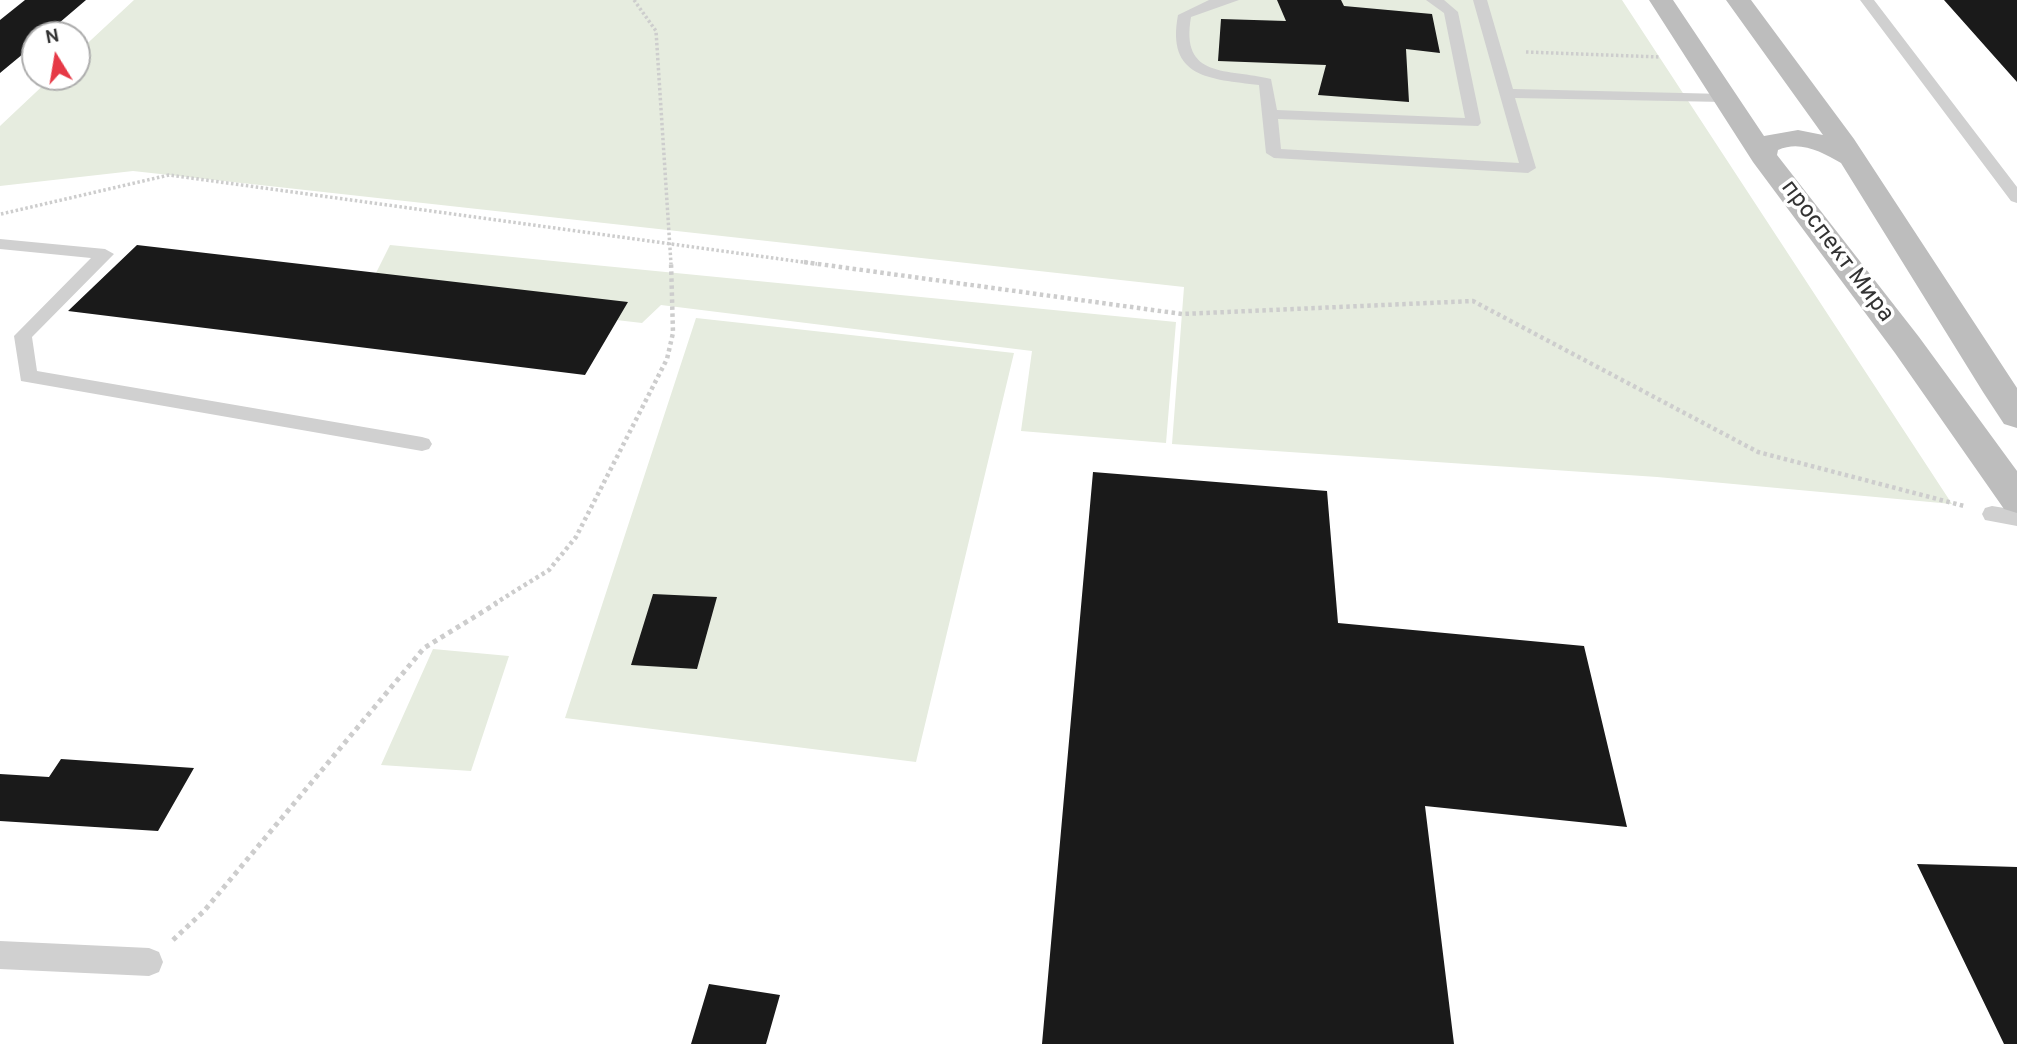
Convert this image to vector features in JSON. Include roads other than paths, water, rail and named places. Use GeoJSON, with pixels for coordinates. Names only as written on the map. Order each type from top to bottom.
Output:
{"type":"FeatureCollection","features":[{"type":"Feature","properties":{"kind":"main road","name":"проспект Мира"},"geometry":{"type":"LineString","coordinates":[[1661,0],[1763,156],[1907,345],[2005,506]]}},
{"type":"Feature","properties":{"kind":"main road"},"geometry":{"type":"LineString","coordinates":[[1738,0],[1795,75],[1852,158],[1968,345],[2017,415]]}},
{"type":"Feature","properties":{"kind":"main road"},"geometry":{"type":"LineString","coordinates":[[1763,156],[1765,146],[1776,139],[1793,137],[1835,147],[1852,158]]}},
{"type":"Feature","properties":{"kind":"lane"},"geometry":{"type":"LineString","coordinates":[[1231,0],[1209,4],[1185,15],[1179,34],[1182,52],[1197,66],[1217,74],[1266,82],[1274,153],[1528,168],[1480,0]]}},
{"type":"Feature","properties":{"kind":"lane"},"geometry":{"type":"LineString","coordinates":[[1269,114],[1473,123],[1451,12],[1433,0]]}},
{"type":"Feature","properties":{"kind":"lane"},"geometry":{"type":"LineString","coordinates":[[1867,0],[2017,198]]}},
{"type":"Feature","properties":{"kind":"lane"},"geometry":{"type":"LineString","coordinates":[[1505,85],[1719,91]]}},
{"type":"Feature","properties":{"kind":"lane"},"geometry":{"type":"LineString","coordinates":[[0,244],[105,254],[23,336],[28,376],[422,444]]}},
{"type":"Feature","properties":{"kind":"lane"},"geometry":{"type":"LineString","coordinates":[[2005,506],[2017,518]]}},
{"type":"Feature","properties":{"kind":"lane"},"geometry":{"type":"LineString","coordinates":[[0,955],[149,962]]}}]}
